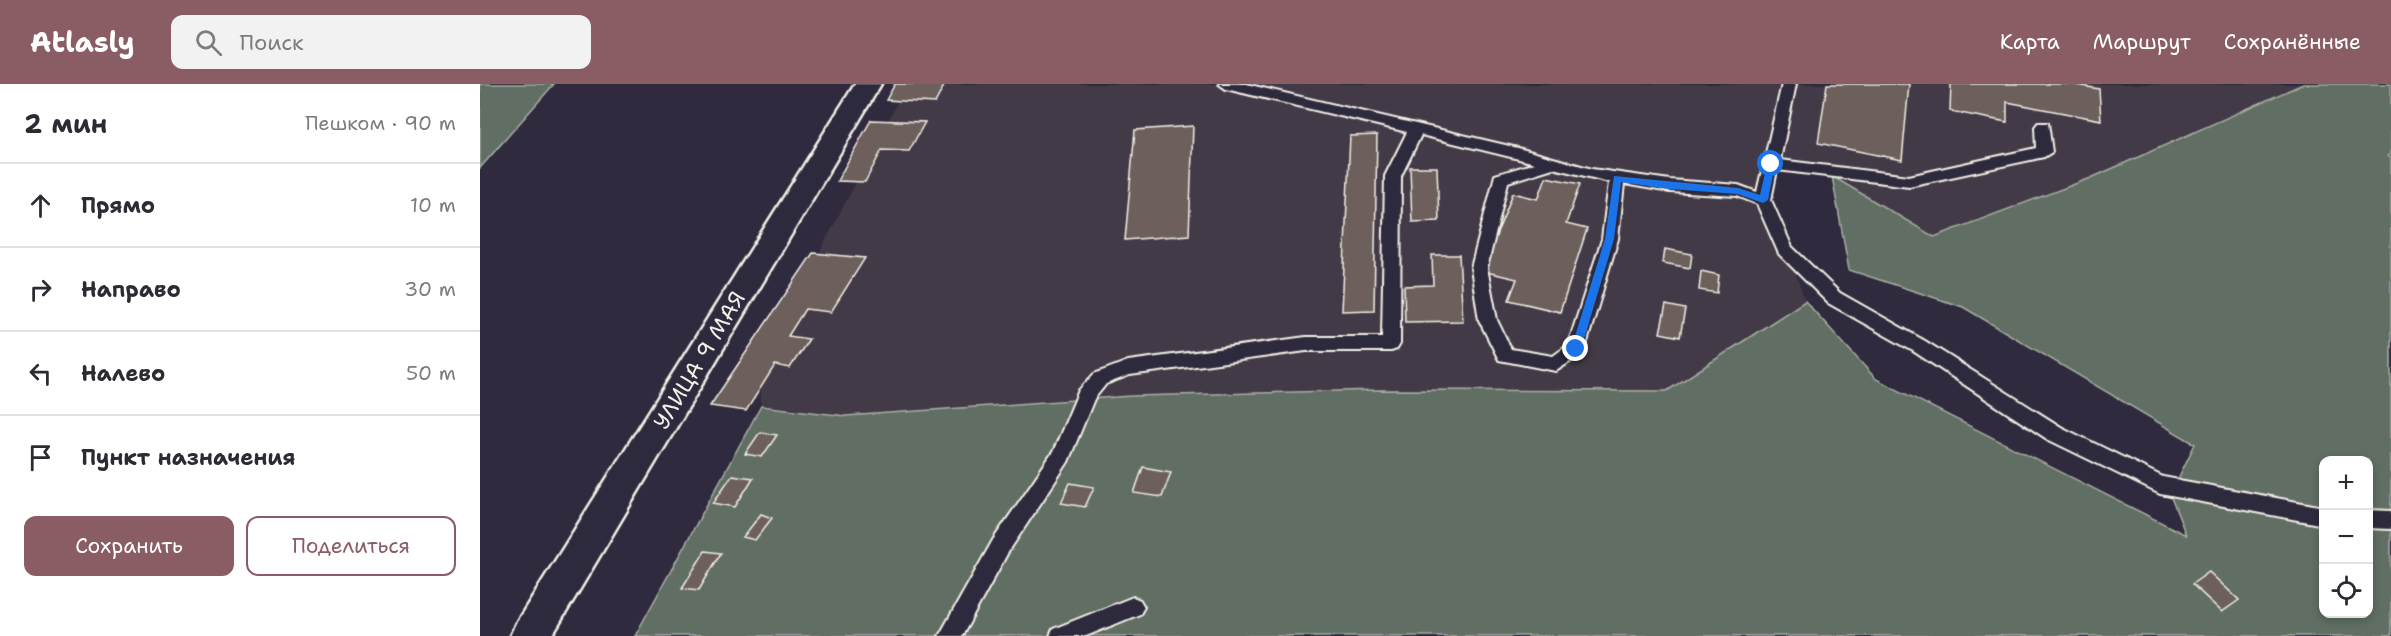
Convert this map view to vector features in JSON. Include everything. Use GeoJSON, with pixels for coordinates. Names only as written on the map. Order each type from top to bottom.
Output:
{"type":"FeatureCollection","features":[{"type":"Feature","properties":{"kind":"main road","name":"УЛИЦА 9 МАЯ"},"geometry":{"type":"LineString","coordinates":[[530,636],[868,84]]}},
{"type":"Feature","properties":{"kind":"lane"},"geometry":{"type":"LineString","coordinates":[[1226,84],[1617,178],[1670,186],[1738,191],[1763,200]]}},
{"type":"Feature","properties":{"kind":"lane"},"geometry":{"type":"LineString","coordinates":[[1789,84],[1763,200],[1785,250],[1834,298],[1919,346],[2054,433],[2160,485],[2319,515]]}},
{"type":"Feature","properties":{"kind":"lane"},"geometry":{"type":"LineString","coordinates":[[1771,164],[1909,182],[2044,152],[2043,127]]}},
{"type":"Feature","properties":{"kind":"lane"},"geometry":{"type":"LineString","coordinates":[[950,636],[1000,547],[1060,456],[1086,394],[1100,379],[1128,368],[1306,344],[1390,344],[1393,176],[1416,130]]}},
{"type":"Feature","properties":{"kind":"lane"},"geometry":{"type":"LineString","coordinates":[[1553,163],[1501,179],[1479,268],[1488,320],[1505,355],[1556,364],[1576,349],[1610,239],[1617,178]]}},
{"type":"Feature","properties":{"kind":"lane"},"geometry":{"type":"LineString","coordinates":[[2373,519],[2391,520]]}},
{"type":"Feature","properties":{"kind":"lane"},"geometry":{"type":"LineString","coordinates":[[1061,636],[1133,607]]}},
{"type":"Feature","properties":{"kind":"shaded area"},"geometry":{"type":"Polygon","coordinates":[[[907,84],[2303,84],[2091,178],[1933,237],[1832,176],[1758,166],[1805,301],[1668,391],[1381,390],[1132,396],[846,416],[761,406],[761,365],[907,84]]]}},
{"type":"Feature","properties":{"kind":"green space"},"geometry":{"type":"Polygon","coordinates":[[[480,84],[554,84],[480,168],[480,84]]]}},
{"type":"Feature","properties":{"kind":"green space"},"geometry":{"type":"Polygon","coordinates":[[[2303,84],[2391,84],[2391,154],[2388,156],[2391,158],[2391,636],[635,636],[761,406],[846,416],[1132,396],[1381,390],[1667,391],[1805,301],[1876,379],[2186,535],[2170,495],[2195,444],[1963,307],[1849,270],[1832,176],[1934,237],[2091,178],[2303,84]]]}},
{"type":"Feature","properties":{"kind":"building"},"geometry":{"type":"Polygon","coordinates":[[[895,84],[945,84],[935,103],[886,100],[895,84]]]}},
{"type":"Feature","properties":{"kind":"building"},"geometry":{"type":"Polygon","coordinates":[[[1827,84],[1909,84],[1902,160],[1818,143],[1827,84]]]}},
{"type":"Feature","properties":{"kind":"building"},"geometry":{"type":"Polygon","coordinates":[[[1951,84],[2071,84],[2099,89],[2101,120],[2007,102],[2007,122],[1950,111],[1951,84]]]}},
{"type":"Feature","properties":{"kind":"building"},"geometry":{"type":"Polygon","coordinates":[[[871,120],[925,122],[909,151],[882,150],[865,182],[837,181],[871,120]]]}},
{"type":"Feature","properties":{"kind":"building"},"geometry":{"type":"Polygon","coordinates":[[[1193,126],[1189,235],[1125,240],[1135,130],[1193,126]]]}},
{"type":"Feature","properties":{"kind":"building"},"geometry":{"type":"Polygon","coordinates":[[[1377,135],[1374,310],[1342,311],[1350,136],[1377,135]]]}},
{"type":"Feature","properties":{"kind":"building"},"geometry":{"type":"Polygon","coordinates":[[[1410,167],[1437,167],[1439,221],[1412,222],[1410,167]]]}},
{"type":"Feature","properties":{"kind":"building"},"geometry":{"type":"Polygon","coordinates":[[[1546,177],[1580,184],[1566,224],[1587,229],[1560,312],[1509,300],[1517,279],[1482,271],[1513,193],[1538,199],[1546,177]]]}},
{"type":"Feature","properties":{"kind":"building"},"geometry":{"type":"Polygon","coordinates":[[[1665,249],[1692,254],[1690,268],[1663,263],[1665,249]]]}},
{"type":"Feature","properties":{"kind":"building"},"geometry":{"type":"Polygon","coordinates":[[[813,253],[865,258],[831,312],[805,309],[788,336],[809,339],[790,368],[775,365],[746,411],[710,406],[813,253]]]}},
{"type":"Feature","properties":{"kind":"building"},"geometry":{"type":"Polygon","coordinates":[[[1432,255],[1459,255],[1463,321],[1405,322],[1404,286],[1433,285],[1432,255]]]}},
{"type":"Feature","properties":{"kind":"building"},"geometry":{"type":"Polygon","coordinates":[[[1701,271],[1719,275],[1717,293],[1699,290],[1701,271]]]}},
{"type":"Feature","properties":{"kind":"building"},"geometry":{"type":"Polygon","coordinates":[[[1666,305],[1685,309],[1680,337],[1660,333],[1666,305]]]}},
{"type":"Feature","properties":{"kind":"building"},"geometry":{"type":"Polygon","coordinates":[[[760,432],[777,435],[762,457],[745,454],[760,432]]]}},
{"type":"Feature","properties":{"kind":"building"},"geometry":{"type":"Polygon","coordinates":[[[1143,467],[1171,472],[1162,497],[1134,493],[1143,467]]]}},
{"type":"Feature","properties":{"kind":"building"},"geometry":{"type":"Polygon","coordinates":[[[732,475],[753,478],[735,507],[713,503],[732,475]]]}},
{"type":"Feature","properties":{"kind":"building"},"geometry":{"type":"Polygon","coordinates":[[[1070,483],[1094,487],[1085,507],[1061,503],[1070,483]]]}},
{"type":"Feature","properties":{"kind":"building"},"geometry":{"type":"Polygon","coordinates":[[[761,514],[772,518],[755,540],[743,537],[761,514]]]}},
{"type":"Feature","properties":{"kind":"building"},"geometry":{"type":"Polygon","coordinates":[[[705,551],[721,553],[699,590],[682,588],[705,551]]]}},
{"type":"Feature","properties":{"kind":"building"},"geometry":{"type":"Polygon","coordinates":[[[2209,572],[2239,600],[2222,612],[2192,584],[2209,572]]]}},
{"type":"Feature","properties":{"kind":"route"},"geometry":{"type":"LineString","coordinates":[[1576,349],[1610,239],[1617,178],[1670,186],[1738,191],[1763,200],[1771,164]]}}]}
